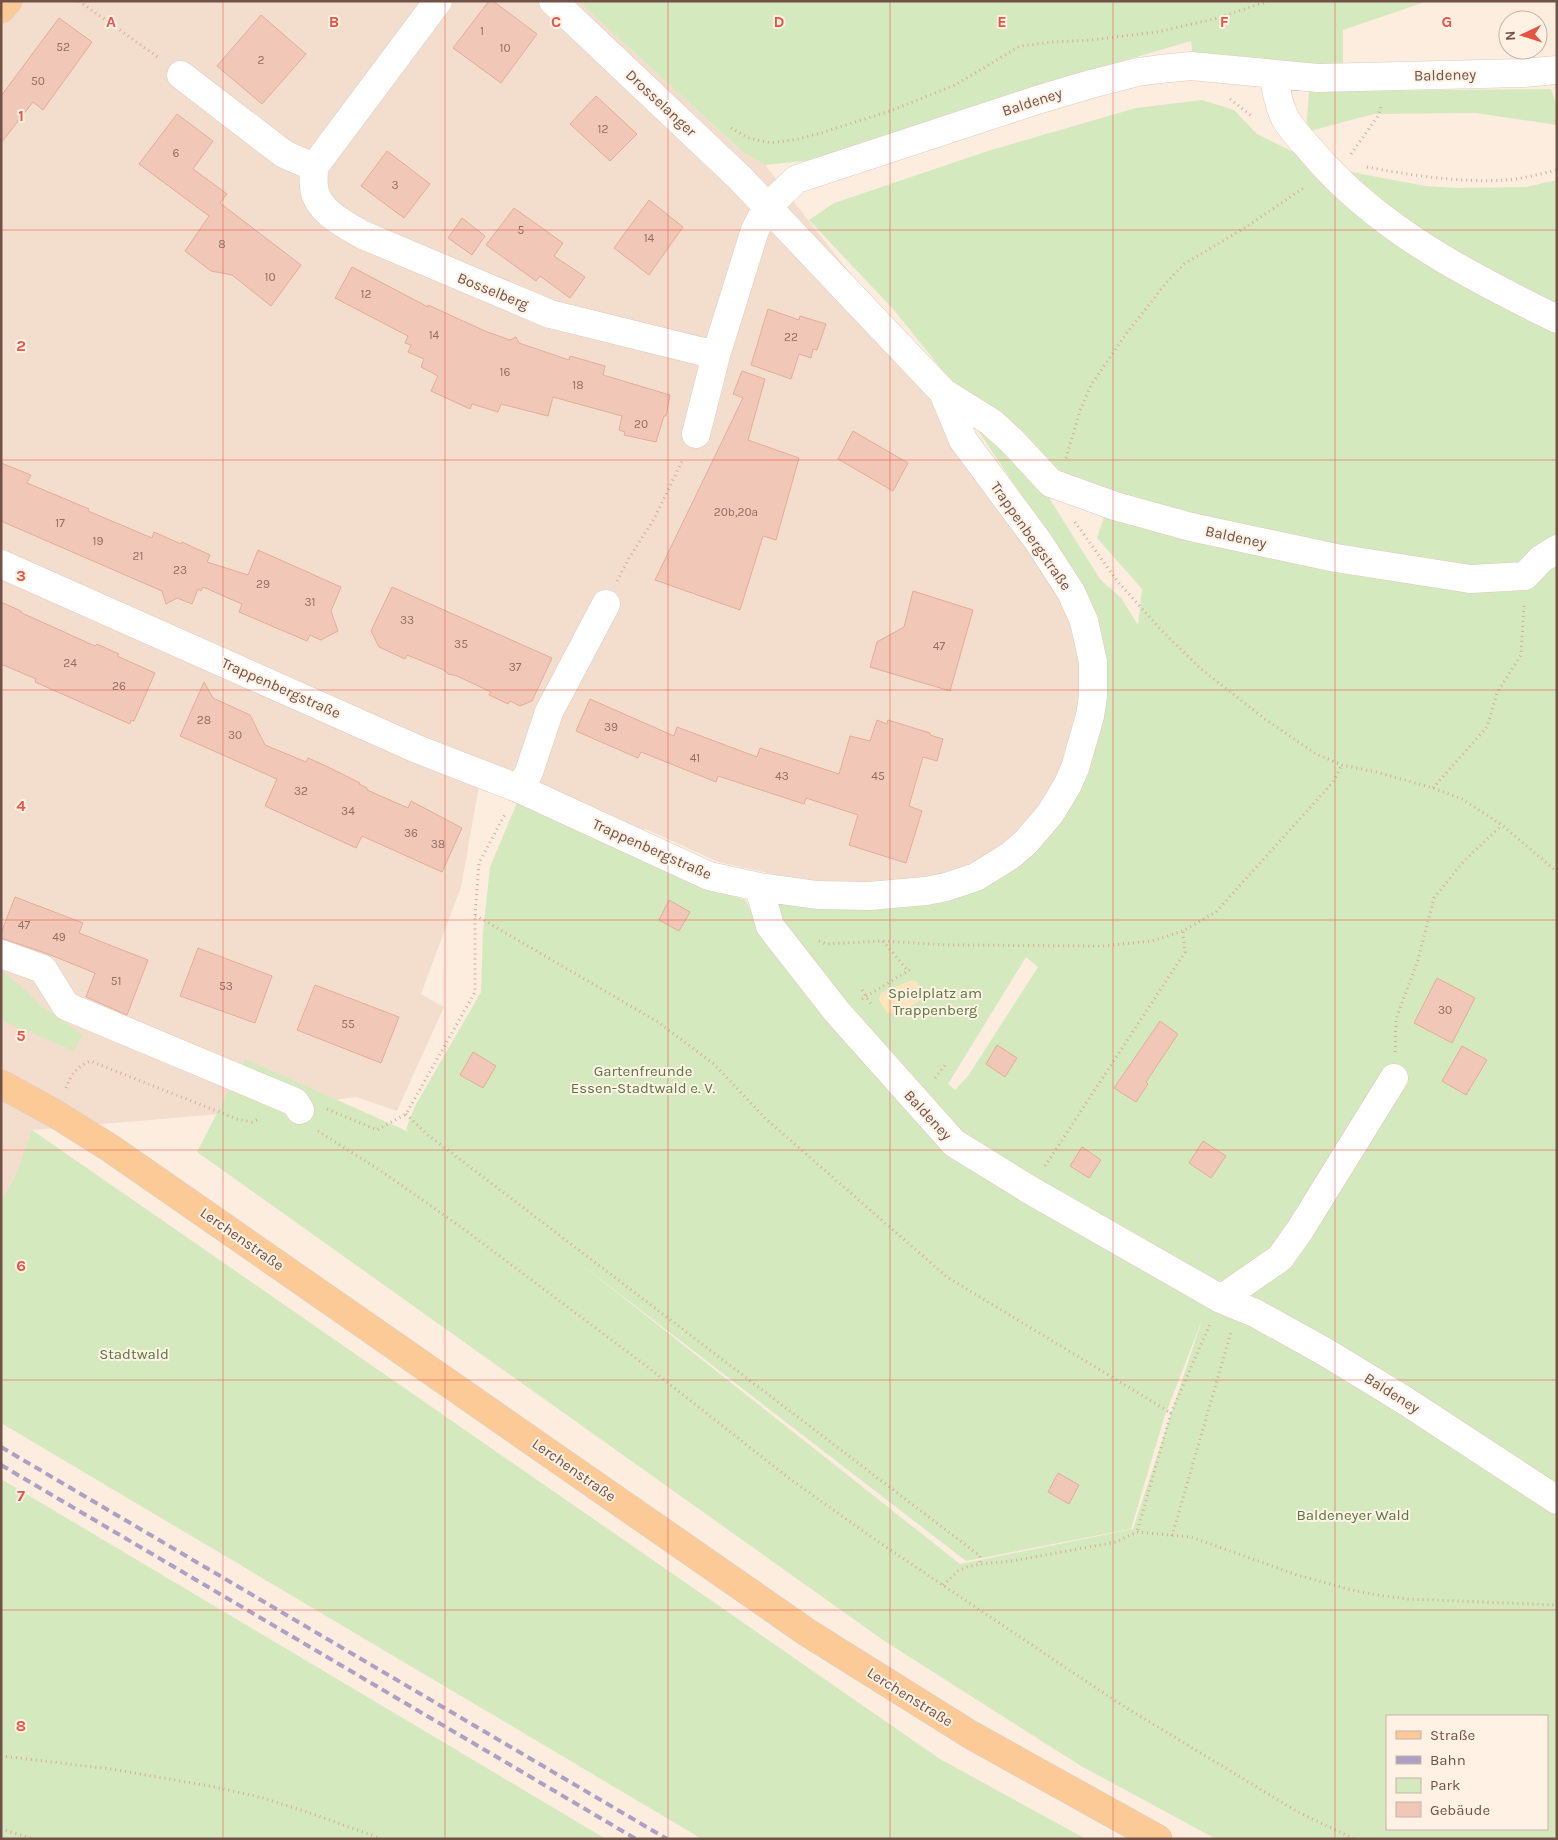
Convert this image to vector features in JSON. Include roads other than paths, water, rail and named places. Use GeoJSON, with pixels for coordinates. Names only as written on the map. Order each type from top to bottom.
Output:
{"type":"FeatureCollection","features":[{"type":"Feature","properties":{"kind":"main road"},"geometry":{"type":"LineString","coordinates":[[1,9],[8,1]]}},
{"type":"Feature","properties":{"kind":"main road","name":"Lerchenstraße"},"geometry":{"type":"LineString","coordinates":[[1,1084],[110,1148],[808,1632],[971,1735],[1158,1839]]}},
{"type":"Feature","properties":{"kind":"street"},"geometry":{"type":"LineString","coordinates":[[182,75],[284,154],[314,167],[438,1]]}},
{"type":"Feature","properties":{"kind":"street","name":"Drosselanger"},"geometry":{"type":"LineString","coordinates":[[552,1],[740,178],[767,206]]}},
{"type":"Feature","properties":{"kind":"street","name":"Baldeney"},"geometry":{"type":"LineString","coordinates":[[767,206],[797,179],[1037,100],[1138,72],[1191,66],[1318,78],[1522,73],[1557,70]]}},
{"type":"Feature","properties":{"kind":"street"},"geometry":{"type":"LineString","coordinates":[[1274,74],[1278,102],[1286,120],[1335,166],[1366,206],[1398,229],[1492,288],[1557,319]]}},
{"type":"Feature","properties":{"kind":"street","name":"Bosselberg"},"geometry":{"type":"LineString","coordinates":[[314,167],[314,188],[319,202],[339,221],[363,235],[550,314],[716,355]]}},
{"type":"Feature","properties":{"kind":"street"},"geometry":{"type":"LineString","coordinates":[[696,434],[716,355],[755,230],[767,206]]}},
{"type":"Feature","properties":{"kind":"street","name":"Trappenbergstraße"},"geometry":{"type":"LineString","coordinates":[[1,564],[417,749],[520,789],[710,876],[759,887],[818,894],[870,896],[926,891],[962,882],[994,867],[1026,842],[1050,814],[1075,768],[1093,696],[1093,662],[1082,616],[1071,592],[1056,567],[963,440],[943,392],[767,206]]}},
{"type":"Feature","properties":{"kind":"street","name":"Baldeney"},"geometry":{"type":"LineString","coordinates":[[943,392],[991,422],[1012,441],[1051,483],[1115,506],[1191,527],[1336,558],[1470,580],[1525,576],[1541,559],[1557,549]]}},
{"type":"Feature","properties":{"kind":"street"},"geometry":{"type":"LineString","coordinates":[[520,789],[549,712],[606,604]]}},
{"type":"Feature","properties":{"kind":"street","name":"Baldeney"},"geometry":{"type":"LineString","coordinates":[[759,887],[770,926],[838,1013],[954,1143],[1030,1190],[1224,1300],[1282,1327],[1327,1353],[1404,1400],[1557,1500]]}},
{"type":"Feature","properties":{"kind":"street"},"geometry":{"type":"LineString","coordinates":[[1,954],[43,969],[66,1006],[298,1106]]}},
{"type":"Feature","properties":{"kind":"street"},"geometry":{"type":"LineString","coordinates":[[1224,1300],[1280,1258],[1300,1230],[1394,1078]]}},
{"type":"Feature","properties":{"kind":"railway"},"geometry":{"type":"LineString","coordinates":[[1,1447],[667,1839]]}},
{"type":"Feature","properties":{"kind":"railway"},"geometry":{"type":"LineString","coordinates":[[1,1465],[636,1839]]}},
{"type":"Feature","properties":{"kind":"park label","name":"Spielplatz am Trappenberg"},"geometry":{"type":"Point","coordinates":[935,1002]}},
{"type":"Feature","properties":{"kind":"park label","name":"Gartenfreunde Essen-Stadtwald e. V."},"geometry":{"type":"Point","coordinates":[643,1080]}},
{"type":"Feature","properties":{"kind":"park label","name":"Stadtwald"},"geometry":{"type":"Point","coordinates":[134,1354]}},
{"type":"Feature","properties":{"kind":"park label","name":"Baldeneyer Wald"},"geometry":{"type":"Point","coordinates":[1353,1515]}}]}
